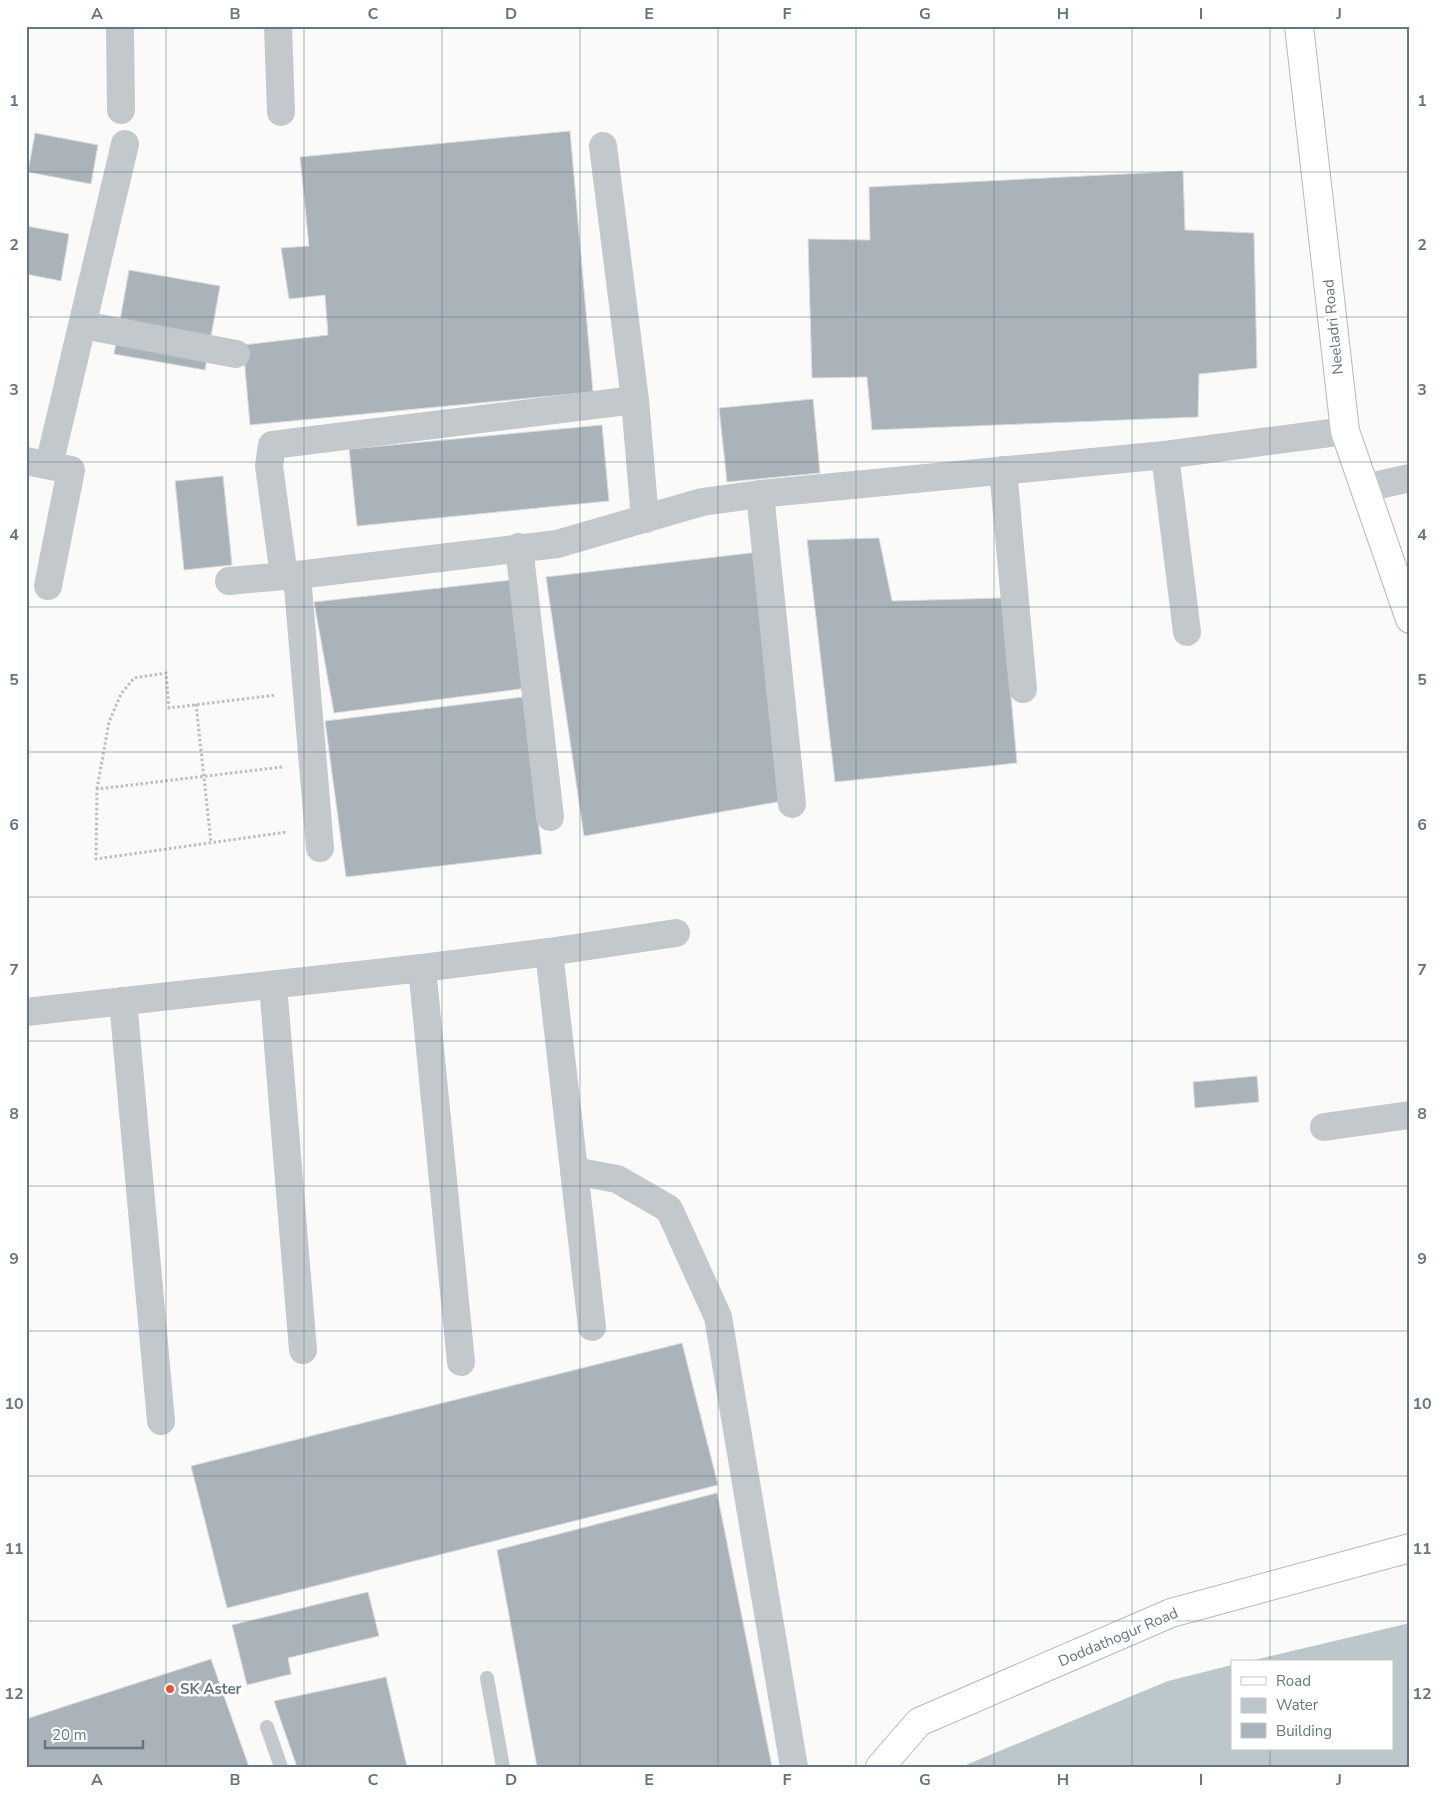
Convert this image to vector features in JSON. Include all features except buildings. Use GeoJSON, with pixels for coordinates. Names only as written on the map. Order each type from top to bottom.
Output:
{"type":"FeatureCollection","features":[{"type":"Feature","properties":{"kind":"street"},"geometry":{"type":"LineString","coordinates":[[120,26],[121,110]]}},
{"type":"Feature","properties":{"kind":"street"},"geometry":{"type":"LineString","coordinates":[[278,26],[281,112]]}},
{"type":"Feature","properties":{"kind":"street","name":"Neeladri Road"},"geometry":{"type":"LineString","coordinates":[[1299,26],[1345,432],[1410,619]]}},
{"type":"Feature","properties":{"kind":"street"},"geometry":{"type":"LineString","coordinates":[[48,586],[71,470],[38,463],[83,325],[125,144]]}},
{"type":"Feature","properties":{"kind":"street"},"geometry":{"type":"LineString","coordinates":[[603,146],[634,400],[645,519]]}},
{"type":"Feature","properties":{"kind":"street"},"geometry":{"type":"LineString","coordinates":[[83,325],[236,354]]}},
{"type":"Feature","properties":{"kind":"street"},"geometry":{"type":"LineString","coordinates":[[320,848],[314,761],[291,576],[269,466],[272,445],[634,400]]}},
{"type":"Feature","properties":{"kind":"street"},"geometry":{"type":"LineString","coordinates":[[229,581],[291,576],[519,547],[557,544],[702,502],[760,494],[1165,455],[1345,432]]}},
{"type":"Feature","properties":{"kind":"street"},"geometry":{"type":"LineString","coordinates":[[1165,455],[1187,632]]}},
{"type":"Feature","properties":{"kind":"street"},"geometry":{"type":"LineString","coordinates":[[1003,470],[1023,689]]}},
{"type":"Feature","properties":{"kind":"street"},"geometry":{"type":"LineString","coordinates":[[1365,488],[1410,478]]}},
{"type":"Feature","properties":{"kind":"street"},"geometry":{"type":"LineString","coordinates":[[760,494],[792,804]]}},
{"type":"Feature","properties":{"kind":"street"},"geometry":{"type":"LineString","coordinates":[[519,547],[550,817]]}},
{"type":"Feature","properties":{"kind":"street"},"geometry":{"type":"LineString","coordinates":[[26,1012],[422,968],[676,933]]}},
{"type":"Feature","properties":{"kind":"street"},"geometry":{"type":"LineString","coordinates":[[549,952],[592,1327]]}},
{"type":"Feature","properties":{"kind":"street"},"geometry":{"type":"LineString","coordinates":[[422,968],[461,1362]]}},
{"type":"Feature","properties":{"kind":"street"},"geometry":{"type":"LineString","coordinates":[[273,985],[302,1350]]}},
{"type":"Feature","properties":{"kind":"street"},"geometry":{"type":"LineString","coordinates":[[123,1001],[161,1421]]}},
{"type":"Feature","properties":{"kind":"street"},"geometry":{"type":"LineString","coordinates":[[1324,1127],[1410,1115]]}},
{"type":"Feature","properties":{"kind":"street"},"geometry":{"type":"LineString","coordinates":[[574,1171],[617,1179],[669,1209],[718,1317],[794,1767]]}},
{"type":"Feature","properties":{"kind":"street","name":"Doddathogur Road"},"geometry":{"type":"LineString","coordinates":[[880,1767],[919,1722],[1171,1612],[1410,1548]]}},
{"type":"Feature","properties":{"kind":"lane"},"geometry":{"type":"LineString","coordinates":[[488,1678],[504,1767]]}},
{"type":"Feature","properties":{"kind":"lane"},"geometry":{"type":"LineString","coordinates":[[267,1727],[281,1767]]}},
{"type":"Feature","properties":{"kind":"path"},"geometry":{"type":"LineString","coordinates":[[277,704],[276,695],[169,708],[166,673],[134,678],[121,694],[109,722],[97,789],[96,859],[296,831]]}},
{"type":"Feature","properties":{"kind":"path"},"geometry":{"type":"LineString","coordinates":[[196,704],[211,843]]}},
{"type":"Feature","properties":{"kind":"path"},"geometry":{"type":"LineString","coordinates":[[97,789],[287,766],[314,761]]}},
{"type":"Feature","properties":{"kind":"water"},"geometry":{"type":"Polygon","coordinates":[[[1410,1623],[1410,1767],[961,1767],[1168,1681],[1231,1665],[1231,1750],[1394,1750],[1394,1660],[1254,1660],[1410,1623]]]}},
{"type":"Feature","properties":{"kind":"place","name":"SK Aster"},"geometry":{"type":"Point","coordinates":[170,1689]}}]}
